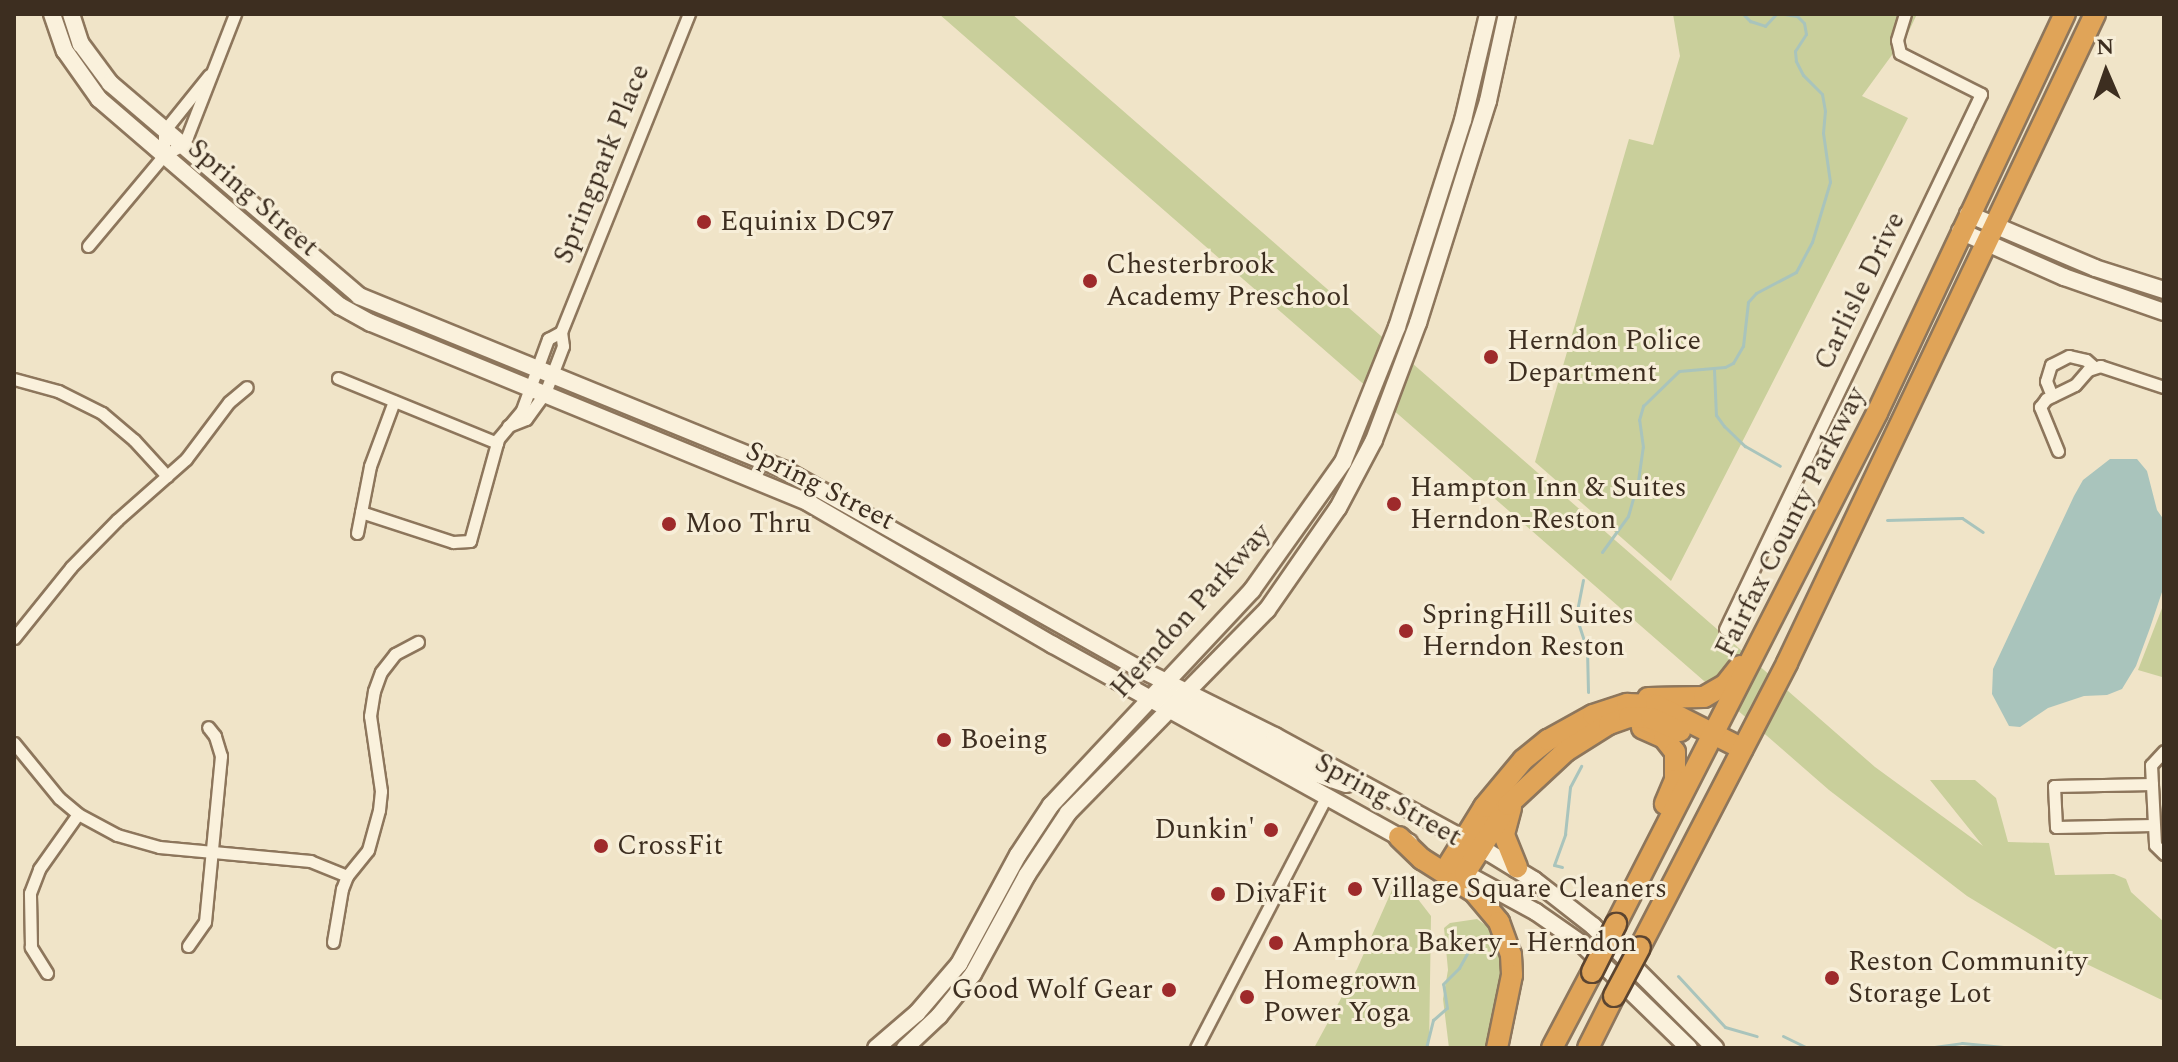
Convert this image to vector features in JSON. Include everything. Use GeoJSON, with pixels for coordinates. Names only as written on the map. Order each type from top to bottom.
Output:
{"type":"FeatureCollection","features":[{"type":"Feature","properties":{"kind":"highway","name":"Fairfax County Parkway"},"geometry":{"type":"LineString","coordinates":[[1588,1048],[1614,996],[1630,949],[1740,754],[1978,227],[2037,70],[2062,14]]}},
{"type":"Feature","properties":{"kind":"highway"},"geometry":{"type":"LineString","coordinates":[[1978,227],[2077,14]]}},
{"type":"Feature","properties":{"kind":"highway","name":"Fairfax County Parkway"},"geometry":{"type":"LineString","coordinates":[[1552,1048],[1602,971],[1616,924],[1877,413],[1978,227],[2061,84],[2095,14]]}},
{"type":"Feature","properties":{"kind":"highway"},"geometry":{"type":"LineString","coordinates":[[2061,84],[2102,14]]}},
{"type":"Feature","properties":{"kind":"highway"},"geometry":{"type":"LineString","coordinates":[[1457,869],[1501,784],[1535,750],[1577,722],[1616,706],[1653,696],[1696,698],[1712,694],[1725,685],[1771,625]]}},
{"type":"Feature","properties":{"kind":"highway"},"geometry":{"type":"LineString","coordinates":[[1635,703],[1656,705],[1711,740],[1740,754]]}},
{"type":"Feature","properties":{"kind":"highway"},"geometry":{"type":"LineString","coordinates":[[1471,844],[1554,760],[1622,719],[1644,717],[1711,740]]}},
{"type":"Feature","properties":{"kind":"highway"},"geometry":{"type":"LineString","coordinates":[[1588,738],[1645,728],[1664,738],[1675,752],[1675,780],[1657,820],[1642,873]]}},
{"type":"Feature","properties":{"kind":"highway"},"geometry":{"type":"LineString","coordinates":[[1517,868],[1507,849],[1504,829],[1519,793]]}},
{"type":"Feature","properties":{"kind":"highway"},"geometry":{"type":"LineString","coordinates":[[1399,837],[1422,859],[1474,892],[1499,922],[1511,955],[1512,975],[1497,1048]]}},
{"type":"Feature","properties":{"kind":"main road","name":"Spring Street"},"geometry":{"type":"LineString","coordinates":[[52,14],[65,51],[87,85],[340,306],[371,323],[809,503],[1159,691],[1382,796],[1517,868],[1630,949],[1715,1048]]}},
{"type":"Feature","properties":{"kind":"main road","name":"Spring Street"},"geometry":{"type":"LineString","coordinates":[[71,14],[93,65],[181,146],[359,296],[785,470],[1179,701],[1327,795],[1552,922],[1689,1048]]}},
{"type":"Feature","properties":{"kind":"main road","name":"Herndon Parkway"},"geometry":{"type":"LineString","coordinates":[[876,1048],[917,1013],[954,971],[1038,823],[1080,770],[1233,612],[1279,557],[1335,475],[1354,439],[1393,340],[1463,120],[1488,14]]}},
{"type":"Feature","properties":{"kind":"main road","name":"Herndon Parkway"},"geometry":{"type":"LineString","coordinates":[[905,1048],[939,1016],[973,974],[1027,875],[1068,813],[1241,638],[1291,580],[1329,524],[1367,456],[1418,323],[1488,101],[1507,14]]}},
{"type":"Feature","properties":{"kind":"main road"},"geometry":{"type":"LineString","coordinates":[[1978,227],[2164,290]]}},
{"type":"Feature","properties":{"kind":"main road"},"geometry":{"type":"LineString","coordinates":[[1978,227],[2064,277],[2164,312]]}},
{"type":"Feature","properties":{"kind":"street"},"geometry":{"type":"LineString","coordinates":[[88,246],[164,155],[181,146],[204,98],[235,14]]}},
{"type":"Feature","properties":{"kind":"street","name":"Springpark Place"},"geometry":{"type":"LineString","coordinates":[[361,512],[453,542],[470,541],[497,443],[538,390],[545,372],[563,346],[561,332],[689,14]]}},
{"type":"Feature","properties":{"kind":"street","name":"Carlisle Drive"},"geometry":{"type":"LineString","coordinates":[[1725,629],[1981,94],[1900,53],[1897,40],[1905,14]]}},
{"type":"Feature","properties":{"kind":"street"},"geometry":{"type":"LineString","coordinates":[[164,155],[164,131],[210,75]]}},
{"type":"Feature","properties":{"kind":"street"},"geometry":{"type":"LineString","coordinates":[[2052,396],[2046,381],[2051,365],[2069,356],[2164,387]]}},
{"type":"Feature","properties":{"kind":"street"},"geometry":{"type":"LineString","coordinates":[[2058,451],[2040,411],[2041,403],[2075,385],[2093,366]]}},
{"type":"Feature","properties":{"kind":"street"},"geometry":{"type":"LineString","coordinates":[[338,378],[497,443]]}},
{"type":"Feature","properties":{"kind":"street"},"geometry":{"type":"LineString","coordinates":[[14,379],[58,391],[102,413],[127,433],[167,476]]}},
{"type":"Feature","properties":{"kind":"street"},"geometry":{"type":"LineString","coordinates":[[14,638],[71,567],[117,520],[201,444],[229,402],[247,387]]}},
{"type":"Feature","properties":{"kind":"street"},"geometry":{"type":"LineString","coordinates":[[357,533],[370,466],[394,401]]}},
{"type":"Feature","properties":{"kind":"street"},"geometry":{"type":"LineString","coordinates":[[333,942],[347,876],[368,850],[379,810],[381,791],[370,716],[374,691],[381,672],[395,654],[418,642]]}},
{"type":"Feature","properties":{"kind":"street"},"geometry":{"type":"LineString","coordinates":[[188,946],[205,922],[221,756],[215,736],[208,727]]}},
{"type":"Feature","properties":{"kind":"street"},"geometry":{"type":"LineString","coordinates":[[14,743],[44,782],[78,814],[137,842],[310,861],[347,876]]}},
{"type":"Feature","properties":{"kind":"street"},"geometry":{"type":"LineString","coordinates":[[2164,751],[2151,765],[2158,804],[2153,825],[2155,845],[2164,854]]}},
{"type":"Feature","properties":{"kind":"street"},"geometry":{"type":"LineString","coordinates":[[2152,784],[2054,786],[2056,827],[2153,825]]}},
{"type":"Feature","properties":{"kind":"street"},"geometry":{"type":"LineString","coordinates":[[1196,1048],[1327,795]]}},
{"type":"Feature","properties":{"kind":"street"},"geometry":{"type":"LineString","coordinates":[[47,973],[31,947],[30,893],[39,869],[78,814]]}},
{"type":"Feature","properties":{"kind":"green space"},"geometry":{"type":"Polygon","coordinates":[[[939,14],[1012,14],[1875,767],[1983,846],[1930,780],[1975,780],[1996,798],[2008,842],[2049,843],[2055,875],[2114,874],[2126,879],[2131,892],[2164,922],[2164,1001],[2053,948],[1967,896],[1829,790],[939,14]]]}},
{"type":"Feature","properties":{"kind":"green space"},"geometry":{"type":"Polygon","coordinates":[[[1673,14],[1917,14],[1908,33],[1862,96],[1908,118],[1671,581],[1535,462],[1629,139],[1653,145],[1680,56],[1673,14]]]}},
{"type":"Feature","properties":{"kind":"green space"},"geometry":{"type":"Polygon","coordinates":[[[2164,603],[2164,675],[2162,677],[2138,670],[2164,603]]]}},
{"type":"Feature","properties":{"kind":"green space"},"geometry":{"type":"Polygon","coordinates":[[[1400,887],[1414,894],[1431,916],[1429,1048],[1314,1048],[1357,969],[1392,890],[1400,887]]]}},
{"type":"Feature","properties":{"kind":"green space"},"geometry":{"type":"Polygon","coordinates":[[[1477,919],[1488,927],[1499,953],[1502,976],[1486,1048],[1449,1048],[1443,999],[1448,970],[1444,928],[1450,923],[1477,919]]]}},
{"type":"Feature","properties":{"kind":"water"},"geometry":{"type":"Polygon","coordinates":[[[2110,459],[2137,459],[2147,471],[2157,510],[2164,520],[2164,586],[2136,666],[2122,689],[2107,695],[2084,696],[2048,708],[2020,727],[2009,726],[1992,694],[1993,669],[2074,496],[2083,480],[2110,459]]]}},
{"type":"Feature","properties":{"kind":"waterway"},"geometry":{"type":"LineString","coordinates":[[1743,14],[1750,21],[1765,26],[1776,14]]}},
{"type":"Feature","properties":{"kind":"waterway"},"geometry":{"type":"LineString","coordinates":[[1602,552],[1628,516],[1638,481],[1643,447],[1639,420],[1643,406],[1679,371],[1725,367],[1733,363],[1743,346],[1748,302],[1756,293],[1796,272],[1812,242],[1830,182],[1823,133],[1825,111],[1822,94],[1803,75],[1796,61],[1795,51],[1806,34],[1804,23],[1797,16],[1784,14]]}},
{"type":"Feature","properties":{"kind":"waterway"},"geometry":{"type":"LineString","coordinates":[[1714,370],[1716,415],[1745,446],[1780,466]]}},
{"type":"Feature","properties":{"kind":"waterway"},"geometry":{"type":"LineString","coordinates":[[1887,520],[1962,518],[1983,532]]}},
{"type":"Feature","properties":{"kind":"waterway"},"geometry":{"type":"LineString","coordinates":[[1583,580],[1576,616],[1587,650],[1588,692]]}},
{"type":"Feature","properties":{"kind":"waterway"},"geometry":{"type":"LineString","coordinates":[[1562,867],[1554,865],[1565,834],[1570,787],[1581,766]]}},
{"type":"Feature","properties":{"kind":"waterway"},"geometry":{"type":"LineString","coordinates":[[1426,1048],[1433,1020],[1447,1008],[1443,984],[1459,968],[1472,945],[1488,936]]}},
{"type":"Feature","properties":{"kind":"waterway"},"geometry":{"type":"LineString","coordinates":[[1678,976],[1725,1027],[1757,1036]]}},
{"type":"Feature","properties":{"kind":"waterway"},"geometry":{"type":"LineString","coordinates":[[1783,1036],[1808,1048]]}},
{"type":"Feature","properties":{"kind":"waterway"},"geometry":{"type":"LineString","coordinates":[[1927,1048],[1962,1043],[2014,1048]]}},
{"type":"Feature","properties":{"kind":"place","name":"Equinix DC97"},"geometry":{"type":"Point","coordinates":[704,222]}},
{"type":"Feature","properties":{"kind":"place","name":"Chesterbrook Academy Preschool"},"geometry":{"type":"Point","coordinates":[1090,281]}},
{"type":"Feature","properties":{"kind":"place","name":"Herndon Police Department"},"geometry":{"type":"Point","coordinates":[1491,357]}},
{"type":"Feature","properties":{"kind":"place","name":"Hampton Inn & Suites Herndon-Reston"},"geometry":{"type":"Point","coordinates":[1394,504]}},
{"type":"Feature","properties":{"kind":"place","name":"Moo Thru"},"geometry":{"type":"Point","coordinates":[669,524]}},
{"type":"Feature","properties":{"kind":"place","name":"SpringHill Suites Herndon Reston"},"geometry":{"type":"Point","coordinates":[1406,631]}},
{"type":"Feature","properties":{"kind":"place","name":"Boeing"},"geometry":{"type":"Point","coordinates":[944,740]}},
{"type":"Feature","properties":{"kind":"place","name":"Dunkin'"},"geometry":{"type":"Point","coordinates":[1271,830]}},
{"type":"Feature","properties":{"kind":"place","name":"CrossFit"},"geometry":{"type":"Point","coordinates":[601,846]}},
{"type":"Feature","properties":{"kind":"place","name":"Village Square Cleaners"},"geometry":{"type":"Point","coordinates":[1355,889]}},
{"type":"Feature","properties":{"kind":"place","name":"DivaFit"},"geometry":{"type":"Point","coordinates":[1218,894]}},
{"type":"Feature","properties":{"kind":"place","name":"Amphora Bakery - Herndon"},"geometry":{"type":"Point","coordinates":[1276,943]}},
{"type":"Feature","properties":{"kind":"place","name":"Reston Community Storage Lot"},"geometry":{"type":"Point","coordinates":[1832,978]}},
{"type":"Feature","properties":{"kind":"place","name":"Good Wolf Gear"},"geometry":{"type":"Point","coordinates":[1169,990]}},
{"type":"Feature","properties":{"kind":"place","name":"Homegrown Power Yoga"},"geometry":{"type":"Point","coordinates":[1247,997]}}]}
